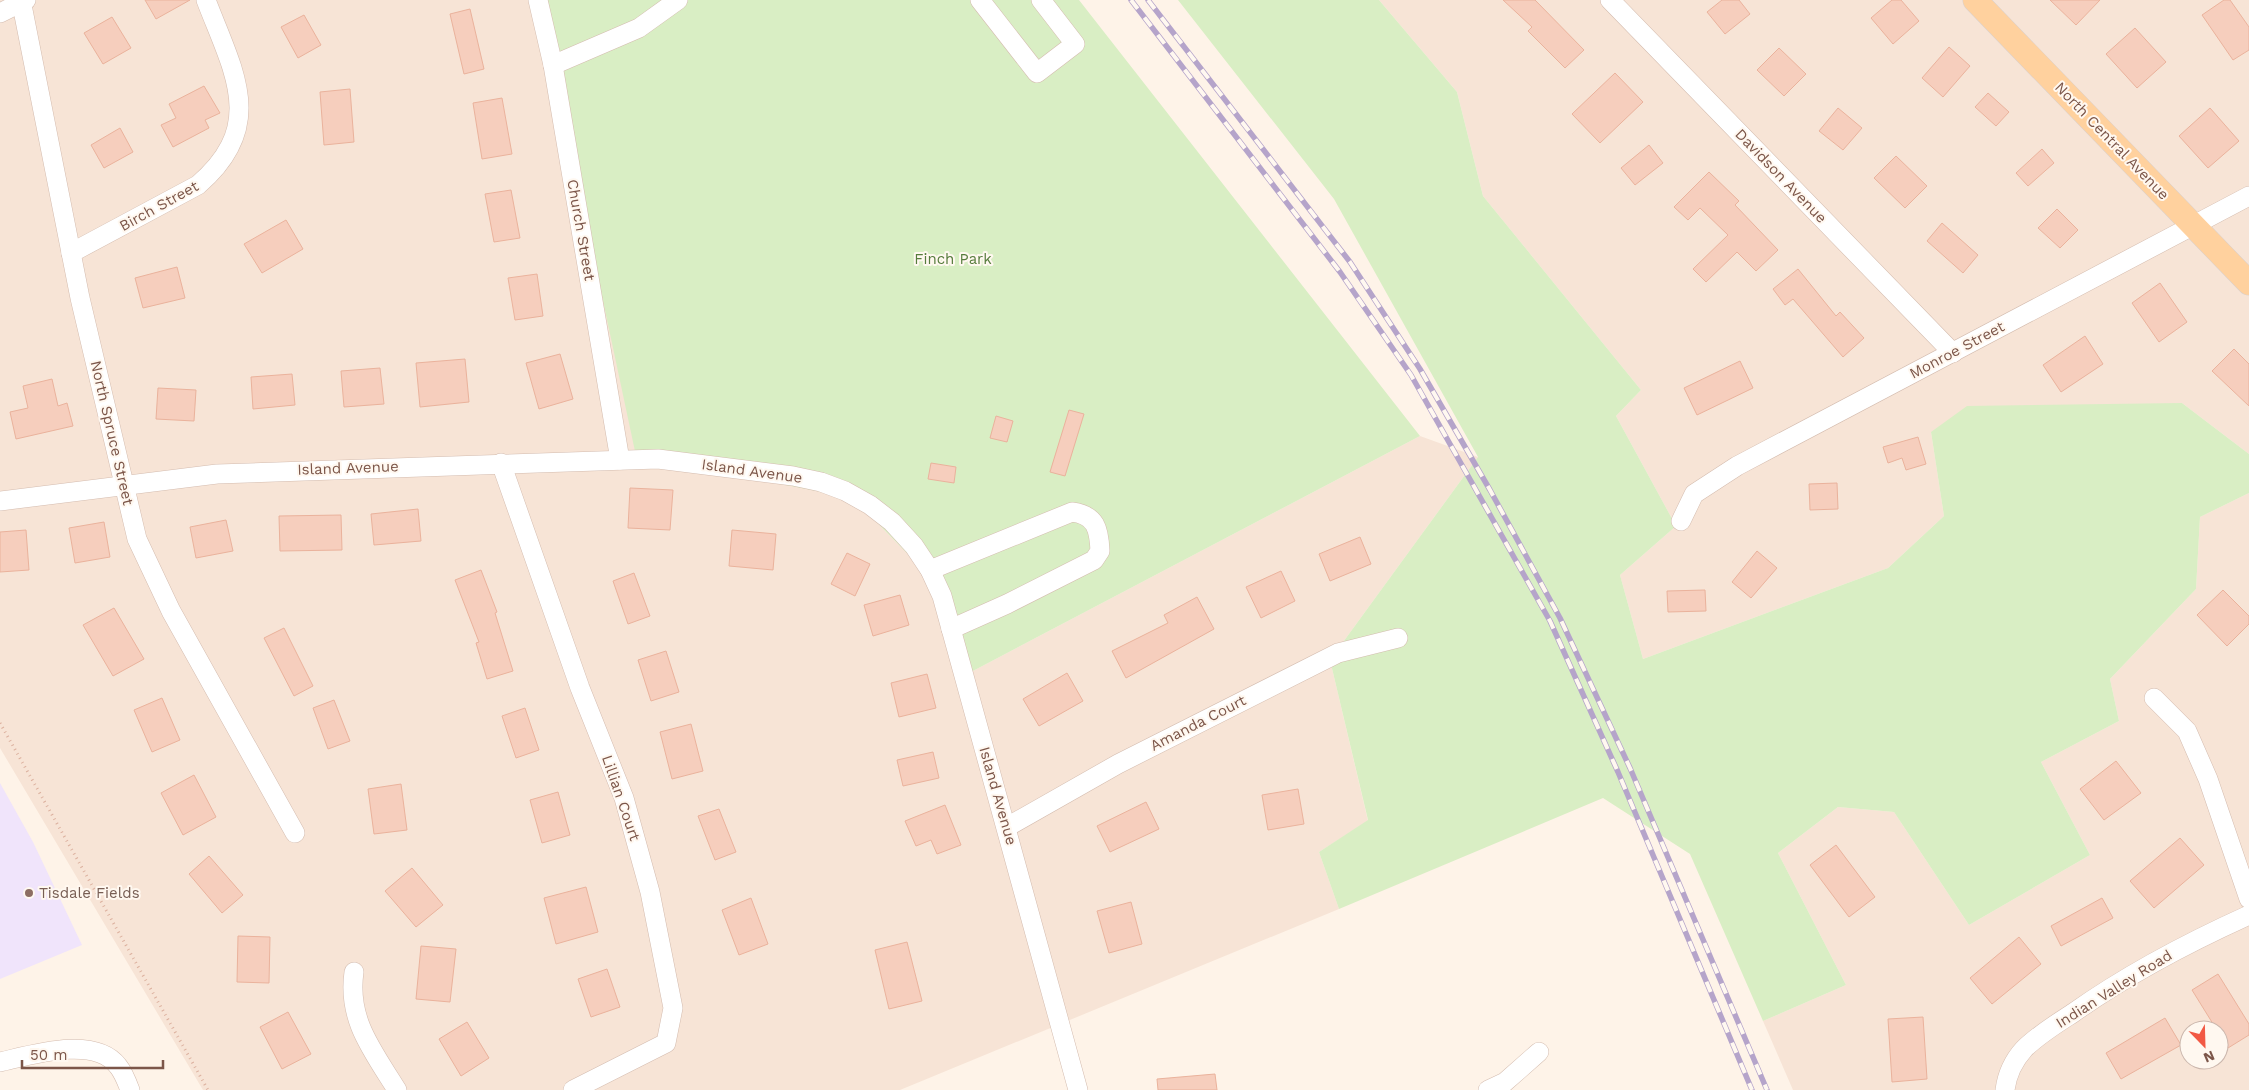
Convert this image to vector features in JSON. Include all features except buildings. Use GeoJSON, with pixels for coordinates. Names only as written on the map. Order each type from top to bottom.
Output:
{"type":"FeatureCollection","features":[{"type":"Feature","properties":{"kind":"main road","name":"North Central Avenue"},"geometry":{"type":"LineString","coordinates":[[1975,0],[2249,283]]}},
{"type":"Feature","properties":{"kind":"street","name":"Birch Street"},"geometry":{"type":"LineString","coordinates":[[71,253],[198,185],[214,172],[227,154],[235,135],[240,113],[239,91],[206,0]]}},
{"type":"Feature","properties":{"kind":"street","name":"Church Street"},"geometry":{"type":"LineString","coordinates":[[538,0],[553,65],[620,460]]}},
{"type":"Feature","properties":{"kind":"street"},"geometry":{"type":"LineString","coordinates":[[553,65],[639,28],[678,0]]}},
{"type":"Feature","properties":{"kind":"street"},"geometry":{"type":"LineString","coordinates":[[980,0],[1037,73],[1075,44],[1041,0]]}},
{"type":"Feature","properties":{"kind":"street","name":"Davidson Avenue"},"geometry":{"type":"LineString","coordinates":[[1610,0],[1953,353]]}},
{"type":"Feature","properties":{"kind":"street","name":"North Spruce Street"},"geometry":{"type":"LineString","coordinates":[[23,1],[71,253],[123,486],[137,538],[171,610],[295,833]]}},
{"type":"Feature","properties":{"kind":"street"},"geometry":{"type":"LineString","coordinates":[[0,13],[23,1]]}},
{"type":"Feature","properties":{"kind":"street","name":"Monroe Street"},"geometry":{"type":"LineString","coordinates":[[1681,522],[1694,494],[1737,466],[2249,196]]}},
{"type":"Feature","properties":{"kind":"street","name":"Island Avenue"},"geometry":{"type":"LineString","coordinates":[[0,501],[217,474],[658,459],[793,476],[821,482],[870,504],[892,522],[914,546],[930,570],[942,596],[1078,1090]]}},
{"type":"Feature","properties":{"kind":"street","name":"Lillian Court"},"geometry":{"type":"LineString","coordinates":[[501,463],[580,688],[624,798],[650,892],[673,1008],[666,1043],[573,1090]]}},
{"type":"Feature","properties":{"kind":"street"},"geometry":{"type":"LineString","coordinates":[[930,570],[1072,512],[1084,513],[1095,523],[1099,534],[1100,551],[1094,560],[1007,604],[951,629]]}},
{"type":"Feature","properties":{"kind":"street","name":"Amanda Court"},"geometry":{"type":"LineString","coordinates":[[1007,828],[1118,764],[1338,653],[1398,638]]}},
{"type":"Feature","properties":{"kind":"street"},"geometry":{"type":"LineString","coordinates":[[2154,698],[2187,731],[2208,779],[2249,899]]}},
{"type":"Feature","properties":{"kind":"street","name":"Indian Valley Road"},"geometry":{"type":"LineString","coordinates":[[2006,1090],[2013,1064],[2024,1050],[2042,1034],[2098,995],[2156,960],[2249,915]]}},
{"type":"Feature","properties":{"kind":"street"},"geometry":{"type":"LineString","coordinates":[[354,972],[351,988],[358,1026],[397,1090]]}},
{"type":"Feature","properties":{"kind":"street"},"geometry":{"type":"LineString","coordinates":[[0,1062],[54,1049],[100,1051],[118,1065],[130,1090]]}},
{"type":"Feature","properties":{"kind":"street"},"geometry":{"type":"LineString","coordinates":[[1488,1090],[1505,1082],[1539,1052]]}},
{"type":"Feature","properties":{"kind":"path"},"geometry":{"type":"LineString","coordinates":[[0,723],[208,1090]]}},
{"type":"Feature","properties":{"kind":"shaded area"},"geometry":{"type":"Polygon","coordinates":[[[0,0],[539,0],[853,498],[941,588],[971,672],[1420,436],[1478,457],[1330,660],[1368,821],[1319,852],[1339,909],[900,1090],[203,1090],[0,748],[0,0]]]}},
{"type":"Feature","properties":{"kind":"shaded area"},"geometry":{"type":"Polygon","coordinates":[[[1379,0],[2249,0],[2249,454],[2182,403],[1931,432],[1944,516],[1888,568],[1643,659],[1620,575],[1676,526],[1616,416],[1641,390],[1483,196],[1457,92],[1379,0]]]}},
{"type":"Feature","properties":{"kind":"shaded area"},"geometry":{"type":"Polygon","coordinates":[[[2249,493],[2249,1090],[1793,1090],[1763,1021],[1846,985],[1778,853],[1838,807],[1894,812],[1969,925],[2090,855],[2041,762],[2119,721],[2110,679],[2196,589],[2200,517],[2249,493]]]}},
{"type":"Feature","properties":{"kind":"shaded area","name":"Tisdale Fields"},"geometry":{"type":"Polygon","coordinates":[[[0,783],[33,842],[82,945],[0,979],[0,783]]]}},
{"type":"Feature","properties":{"kind":"green space","name":"Finch Park"},"geometry":{"type":"Polygon","coordinates":[[[539,0],[1079,0],[1420,436],[971,672],[941,588],[853,498],[636,456],[539,0]]]}},
{"type":"Feature","properties":{"kind":"green space"},"geometry":{"type":"Polygon","coordinates":[[[1178,0],[1379,0],[1457,92],[1483,196],[1641,390],[1616,416],[1676,526],[1620,575],[1643,659],[1888,568],[1944,516],[1931,432],[1967,406],[2182,403],[2249,454],[2249,493],[2200,517],[2196,589],[2110,679],[2119,721],[2041,762],[2090,855],[1969,925],[1894,812],[1838,807],[1778,853],[1846,985],[1763,1021],[1690,854],[1603,798],[1339,909],[1319,852],[1368,820],[1330,660],[1478,457],[1334,199],[1178,0]]]}},
{"type":"Feature","properties":{"kind":"railway"},"geometry":{"type":"LineString","coordinates":[[1131,0],[1340,272],[1411,375],[1550,621],[1618,772],[1752,1090]]}},
{"type":"Feature","properties":{"kind":"railway"},"geometry":{"type":"LineString","coordinates":[[1148,0],[1350,262],[1420,369],[1490,490],[1560,618],[1630,768],[1767,1090]]}},
{"type":"Feature","properties":{"kind":"place","name":"Tisdale Fields"},"geometry":{"type":"Point","coordinates":[29,893]}}]}
